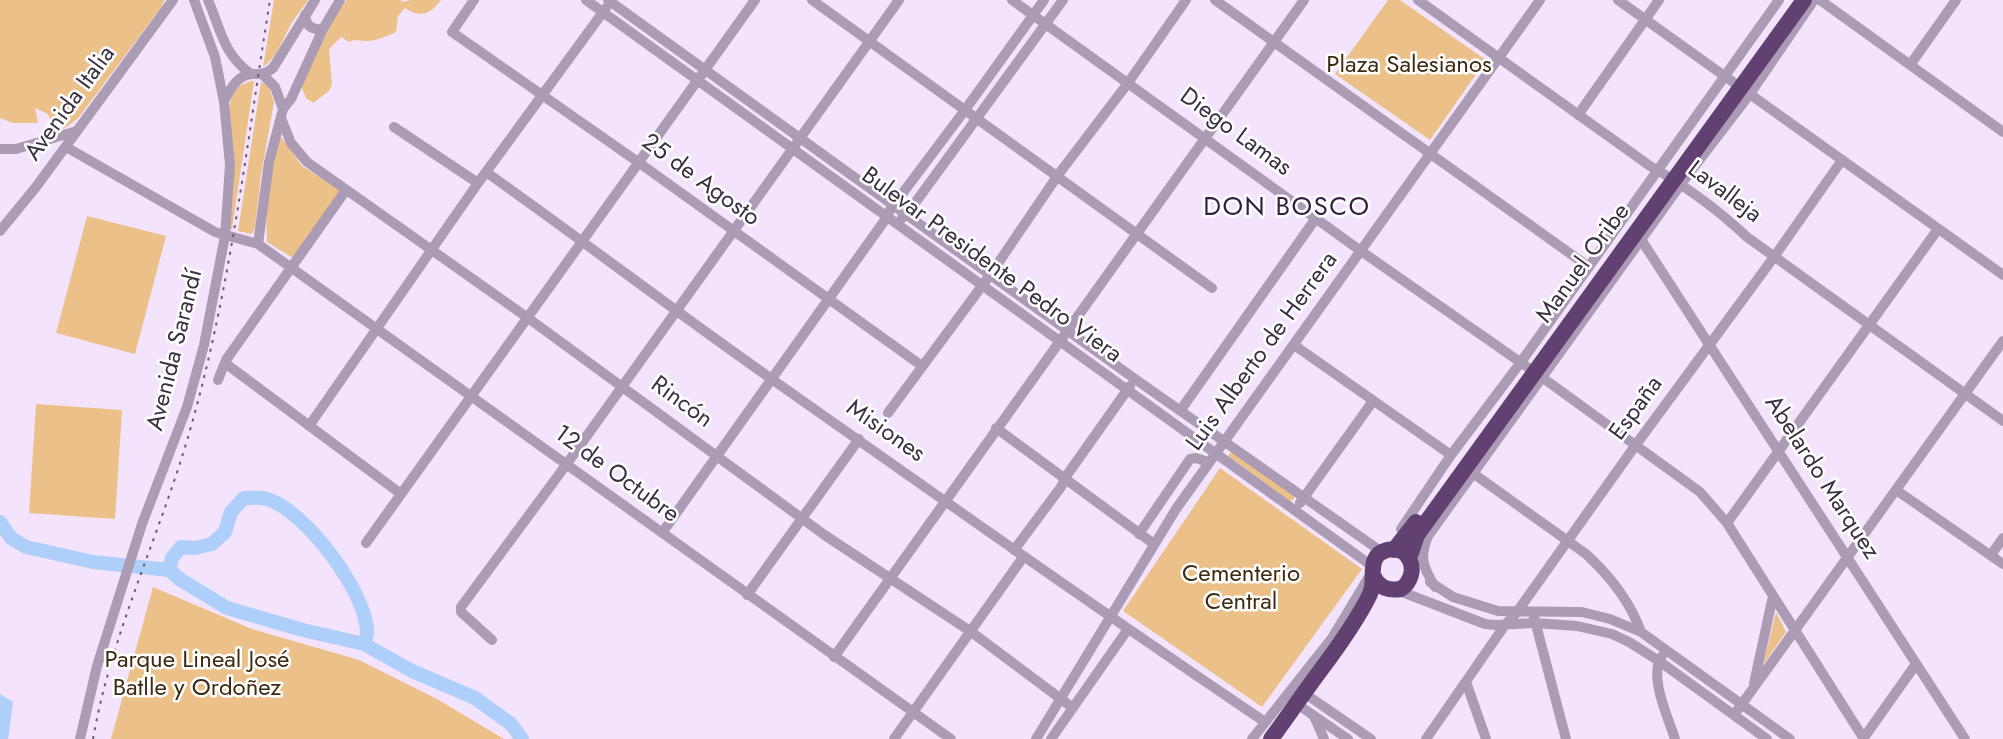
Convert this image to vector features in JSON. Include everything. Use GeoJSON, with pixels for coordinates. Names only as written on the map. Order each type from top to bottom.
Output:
{"type":"FeatureCollection","features":[{"type":"Feature","properties":{"kind":"highway","name":"Manuel Oribe"},"geometry":{"type":"LineString","coordinates":[[1737,85],[1791,0]]}},
{"type":"Feature","properties":{"kind":"highway","name":"Manuel Oribe"},"geometry":{"type":"LineString","coordinates":[[1282,739],[1381,599],[1394,590],[1401,589],[1409,582],[1418,535],[1669,177],[1804,0]]}},
{"type":"Feature","properties":{"kind":"highway","name":"Manuel Oribe"},"geometry":{"type":"LineString","coordinates":[[1271,739],[1306,704],[1371,592],[1380,561],[1532,370]]}},
{"type":"Feature","properties":{"kind":"highway"},"geometry":{"type":"LineString","coordinates":[[1394,590],[1380,586],[1380,561],[1403,553],[1411,563]]}},
{"type":"Feature","properties":{"kind":"street","name":"Avenida Italia"},"geometry":{"type":"LineString","coordinates":[[0,231],[66,147],[173,0]]}},
{"type":"Feature","properties":{"kind":"street","name":"Avenida Sarandí"},"geometry":{"type":"LineString","coordinates":[[80,739],[97,666],[142,524],[187,407],[204,345],[225,236],[230,165],[224,102],[215,57],[194,0]]}},
{"type":"Feature","properties":{"kind":"street"},"geometry":{"type":"LineString","coordinates":[[208,0],[228,50],[236,63],[251,75]]}},
{"type":"Feature","properties":{"kind":"street"},"geometry":{"type":"LineString","coordinates":[[224,102],[235,82],[243,76],[263,75],[273,68],[315,0]]}},
{"type":"Feature","properties":{"kind":"street"},"geometry":{"type":"LineString","coordinates":[[66,147],[225,236],[258,243],[269,162],[282,113],[291,99],[323,28],[340,0]]}},
{"type":"Feature","properties":{"kind":"street","name":"25 de Agosto"},"geometry":{"type":"LineString","coordinates":[[474,0],[452,32],[543,94],[922,366]]}},
{"type":"Feature","properties":{"kind":"street","name":"Bulevar Presidente Pedro Viera"},"geometry":{"type":"LineString","coordinates":[[586,0],[1352,551],[1380,561]]}},
{"type":"Feature","properties":{"kind":"street"},"geometry":{"type":"LineString","coordinates":[[309,426],[478,183],[610,0]]}},
{"type":"Feature","properties":{"kind":"street","name":"Bulevar Presidente Pedro Viera"},"geometry":{"type":"LineString","coordinates":[[610,0],[1135,379],[1362,539],[1380,561]]}},
{"type":"Feature","properties":{"kind":"street"},"geometry":{"type":"LineString","coordinates":[[366,543],[755,0]]}},
{"type":"Feature","properties":{"kind":"street"},"geometry":{"type":"LineString","coordinates":[[812,0],[1212,288]]}},
{"type":"Feature","properties":{"kind":"street"},"geometry":{"type":"LineString","coordinates":[[492,640],[461,612],[461,607],[567,465],[676,309],[899,0]]}},
{"type":"Feature","properties":{"kind":"street","name":"Diego Lamas"},"geometry":{"type":"LineString","coordinates":[[1012,0],[1361,252],[1532,370],[1700,492],[1727,523],[1794,632],[1864,739]]}},
{"type":"Feature","properties":{"kind":"street"},"geometry":{"type":"LineString","coordinates":[[662,533],[894,206],[1044,0]]}},
{"type":"Feature","properties":{"kind":"street"},"geometry":{"type":"LineString","coordinates":[[887,218],[895,220],[907,214],[1063,0]]}},
{"type":"Feature","properties":{"kind":"street"},"geometry":{"type":"LineString","coordinates":[[888,413],[990,275],[1058,175],[1128,83],[1186,0]]}},
{"type":"Feature","properties":{"kind":"street"},"geometry":{"type":"LineString","coordinates":[[1215,0],[1589,267]]}},
{"type":"Feature","properties":{"kind":"street"},"geometry":{"type":"LineString","coordinates":[[834,657],[1304,0]]}},
{"type":"Feature","properties":{"kind":"street","name":"Lavalleja"},"geometry":{"type":"LineString","coordinates":[[1420,0],[1578,115],[1725,216],[1747,237],[1774,257],[2003,421]]}},
{"type":"Feature","properties":{"kind":"street","name":"Luis Alberto de Herrera"},"geometry":{"type":"LineString","coordinates":[[1036,739],[1154,544],[1208,462],[1540,0]]}},
{"type":"Feature","properties":{"kind":"street"},"geometry":{"type":"LineString","coordinates":[[1618,0],[2003,275]]}},
{"type":"Feature","properties":{"kind":"street"},"geometry":{"type":"LineString","coordinates":[[1578,115],[1659,0]]}},
{"type":"Feature","properties":{"kind":"street","name":"Manuel Oribe"},"geometry":{"type":"LineString","coordinates":[[1252,739],[1332,638],[1451,455],[1532,370],[1589,267],[1669,177],[1737,85],[1779,0]]}},
{"type":"Feature","properties":{"kind":"street"},"geometry":{"type":"LineString","coordinates":[[1435,587],[1425,570],[1422,557],[1428,536],[1474,474],[1532,370],[1642,241],[1669,177],[1737,85],[1814,0]]}},
{"type":"Feature","properties":{"kind":"street"},"geometry":{"type":"LineString","coordinates":[[1820,0],[2003,132]]}},
{"type":"Feature","properties":{"kind":"street"},"geometry":{"type":"LineString","coordinates":[[1911,65],[1956,0]]}},
{"type":"Feature","properties":{"kind":"street"},"geometry":{"type":"LineString","coordinates":[[305,15],[310,27],[323,28]]}},
{"type":"Feature","properties":{"kind":"street"},"geometry":{"type":"LineString","coordinates":[[215,57],[228,50]]}},
{"type":"Feature","properties":{"kind":"street","name":"Rincón"},"geometry":{"type":"LineString","coordinates":[[263,75],[275,87],[287,135],[307,162],[528,318],[801,518],[970,632],[1073,708]]}},
{"type":"Feature","properties":{"kind":"street"},"geometry":{"type":"LineString","coordinates":[[394,127],[478,183]]}},
{"type":"Feature","properties":{"kind":"street"},"geometry":{"type":"LineString","coordinates":[[0,149],[16,149],[77,131]]}},
{"type":"Feature","properties":{"kind":"street","name":"España"},"geometry":{"type":"LineString","coordinates":[[1426,739],[1505,625],[1569,541],[1842,160]]}},
{"type":"Feature","properties":{"kind":"street","name":"Misiones"},"geometry":{"type":"LineString","coordinates":[[486,172],[772,379],[1109,617],[1265,722]]}},
{"type":"Feature","properties":{"kind":"street"},"geometry":{"type":"LineString","coordinates":[[218,380],[225,363],[346,190]]}},
{"type":"Feature","properties":{"kind":"street"},"geometry":{"type":"LineString","coordinates":[[1180,411],[1316,218]]}},
{"type":"Feature","properties":{"kind":"street"},"geometry":{"type":"LineString","coordinates":[[1727,523],[1938,229]]}},
{"type":"Feature","properties":{"kind":"street","name":"Abelardo Marquez"},"geometry":{"type":"LineString","coordinates":[[1642,241],[1965,739]]}},
{"type":"Feature","properties":{"kind":"street","name":"12 de Octubre"},"geometry":{"type":"LineString","coordinates":[[258,243],[951,739]]}},
{"type":"Feature","properties":{"kind":"street"},"geometry":{"type":"LineString","coordinates":[[1734,715],[2003,341]]}},
{"type":"Feature","properties":{"kind":"street"},"geometry":{"type":"LineString","coordinates":[[1294,345],[1451,455]]}},
{"type":"Feature","properties":{"kind":"street"},"geometry":{"type":"LineString","coordinates":[[225,363],[401,494]]}},
{"type":"Feature","properties":{"kind":"street"},"geometry":{"type":"LineString","coordinates":[[894,739],[970,632],[1065,480],[1135,379]]}},
{"type":"Feature","properties":{"kind":"street"},"geometry":{"type":"LineString","coordinates":[[1296,510],[1373,401]]}},
{"type":"Feature","properties":{"kind":"street"},"geometry":{"type":"LineString","coordinates":[[996,428],[1154,544]]}},
{"type":"Feature","properties":{"kind":"street"},"geometry":{"type":"LineString","coordinates":[[747,595],[859,439]]}},
{"type":"Feature","properties":{"kind":"street"},"geometry":{"type":"LineString","coordinates":[[1139,534],[1190,459],[1196,458],[1208,462]]}},
{"type":"Feature","properties":{"kind":"street"},"geometry":{"type":"LineString","coordinates":[[1474,474],[1569,541],[1603,569],[1636,616],[1641,632]]}},
{"type":"Feature","properties":{"kind":"street"},"geometry":{"type":"LineString","coordinates":[[1896,490],[2003,564]]}},
{"type":"Feature","properties":{"kind":"street"},"geometry":{"type":"LineString","coordinates":[[1991,555],[2003,538]]}},
{"type":"Feature","properties":{"kind":"street"},"geometry":{"type":"LineString","coordinates":[[1352,551],[1353,541],[1362,539]]}},
{"type":"Feature","properties":{"kind":"street"},"geometry":{"type":"LineString","coordinates":[[1411,563],[1435,587],[1474,605],[1498,611],[1562,610],[1597,615],[1641,632],[1790,739]]}},
{"type":"Feature","properties":{"kind":"street"},"geometry":{"type":"LineString","coordinates":[[1394,590],[1485,624],[1534,623],[1578,626],[1612,634],[1659,661],[1767,739]]}},
{"type":"Feature","properties":{"kind":"street"},"geometry":{"type":"LineString","coordinates":[[1752,690],[1773,596]]}},
{"type":"Feature","properties":{"kind":"street"},"geometry":{"type":"LineString","coordinates":[[1533,611],[1534,623],[1566,739]]}},
{"type":"Feature","properties":{"kind":"street"},"geometry":{"type":"LineString","coordinates":[[1051,739],[1128,629]]}},
{"type":"Feature","properties":{"kind":"street"},"geometry":{"type":"LineString","coordinates":[[1094,642],[1111,655]]}},
{"type":"Feature","properties":{"kind":"street"},"geometry":{"type":"LineString","coordinates":[[1666,650],[1659,661],[1656,676],[1675,739]]}},
{"type":"Feature","properties":{"kind":"street"},"geometry":{"type":"LineString","coordinates":[[1864,739],[1916,664]]}},
{"type":"Feature","properties":{"kind":"street"},"geometry":{"type":"LineString","coordinates":[[1076,673],[1091,683]]}},
{"type":"Feature","properties":{"kind":"street"},"geometry":{"type":"LineString","coordinates":[[1466,682],[1486,739]]}},
{"type":"Feature","properties":{"kind":"street"},"geometry":{"type":"LineString","coordinates":[[1306,704],[1324,739]]}},
{"type":"Feature","properties":{"kind":"street"},"geometry":{"type":"LineString","coordinates":[[1306,704],[1348,739]]}},
{"type":"Feature","properties":{"kind":"street"},"geometry":{"type":"LineString","coordinates":[[1306,704],[1371,739]]}},
{"type":"Feature","properties":{"kind":"green space"},"geometry":{"type":"Polygon","coordinates":[[[0,0],[165,0],[79,117],[56,133],[48,114],[35,108],[38,123],[13,123],[0,118],[0,0]]]}},
{"type":"Feature","properties":{"kind":"green space"},"geometry":{"type":"Polygon","coordinates":[[[274,0],[308,0],[291,24],[275,54],[263,67],[274,0]]]}},
{"type":"Feature","properties":{"kind":"green space"},"geometry":{"type":"Polygon","coordinates":[[[347,0],[401,0],[402,2],[441,0],[429,12],[420,14],[405,8],[398,16],[396,32],[385,37],[372,41],[349,42],[341,37],[329,49],[332,84],[329,91],[313,103],[306,98],[301,86],[336,14],[347,0]]]}},
{"type":"Feature","properties":{"kind":"green space","name":"Plaza Salesianos"},"geometry":{"type":"Polygon","coordinates":[[[1388,0],[1400,0],[1486,60],[1430,140],[1335,74],[1388,0]]]}},
{"type":"Feature","properties":{"kind":"green space"},"geometry":{"type":"Polygon","coordinates":[[[254,81],[232,229],[230,229],[234,181],[229,108],[232,95],[239,86],[254,81]]]}},
{"type":"Feature","properties":{"kind":"green space"},"geometry":{"type":"Polygon","coordinates":[[[261,82],[269,87],[274,102],[261,175],[255,227],[252,234],[238,231],[261,82]]]}},
{"type":"Feature","properties":{"kind":"green space"},"geometry":{"type":"Polygon","coordinates":[[[279,134],[302,166],[340,190],[293,258],[267,242],[269,187],[279,134]]]}},
{"type":"Feature","properties":{"kind":"green space"},"geometry":{"type":"Polygon","coordinates":[[[87,216],[166,236],[135,354],[56,333],[87,216]]]}},
{"type":"Feature","properties":{"kind":"green space"},"geometry":{"type":"Polygon","coordinates":[[[36,404],[122,410],[115,519],[29,513],[36,404]]]}},
{"type":"Feature","properties":{"kind":"green space"},"geometry":{"type":"Polygon","coordinates":[[[1232,451],[1294,496],[1294,499],[1290,501],[1228,456],[1232,451]]]}},
{"type":"Feature","properties":{"kind":"green space","name":"Cementerio Central"},"geometry":{"type":"Polygon","coordinates":[[[1220,468],[1362,569],[1262,707],[1123,611],[1220,468]]]}},
{"type":"Feature","properties":{"kind":"green space","name":"Parque Lineal José Batlle y Ordoñez"},"geometry":{"type":"Polygon","coordinates":[[[153,587],[252,629],[359,660],[437,699],[504,739],[111,739],[153,587]]]}},
{"type":"Feature","properties":{"kind":"green space"},"geometry":{"type":"Polygon","coordinates":[[[1776,612],[1786,632],[1763,665],[1776,612]]]}},
{"type":"Feature","properties":{"kind":"water"},"geometry":{"type":"Polygon","coordinates":[[[0,694],[13,702],[8,739],[0,739],[0,694]]]}},
{"type":"Feature","properties":{"kind":"waterway"},"geometry":{"type":"LineString","coordinates":[[169,570],[172,558],[181,547],[195,548],[212,544],[225,532],[231,512],[244,498],[267,499],[282,506],[299,519],[331,554],[356,595],[364,615],[367,633],[364,644]]}},
{"type":"Feature","properties":{"kind":"waterway"},"geometry":{"type":"LineString","coordinates":[[0,522],[11,538],[26,547],[93,562],[169,570],[227,608],[303,630],[364,644],[412,671],[475,698],[511,724],[522,739]]}},
{"type":"Feature","properties":{"kind":"railway"},"geometry":{"type":"LineString","coordinates":[[93,739],[112,659],[180,463],[206,371],[228,266],[270,0]]}},
{"type":"Feature","properties":{"kind":"district","name":"DON BOSCO"},"geometry":{"type":"Point","coordinates":[1287,209]}}]}
